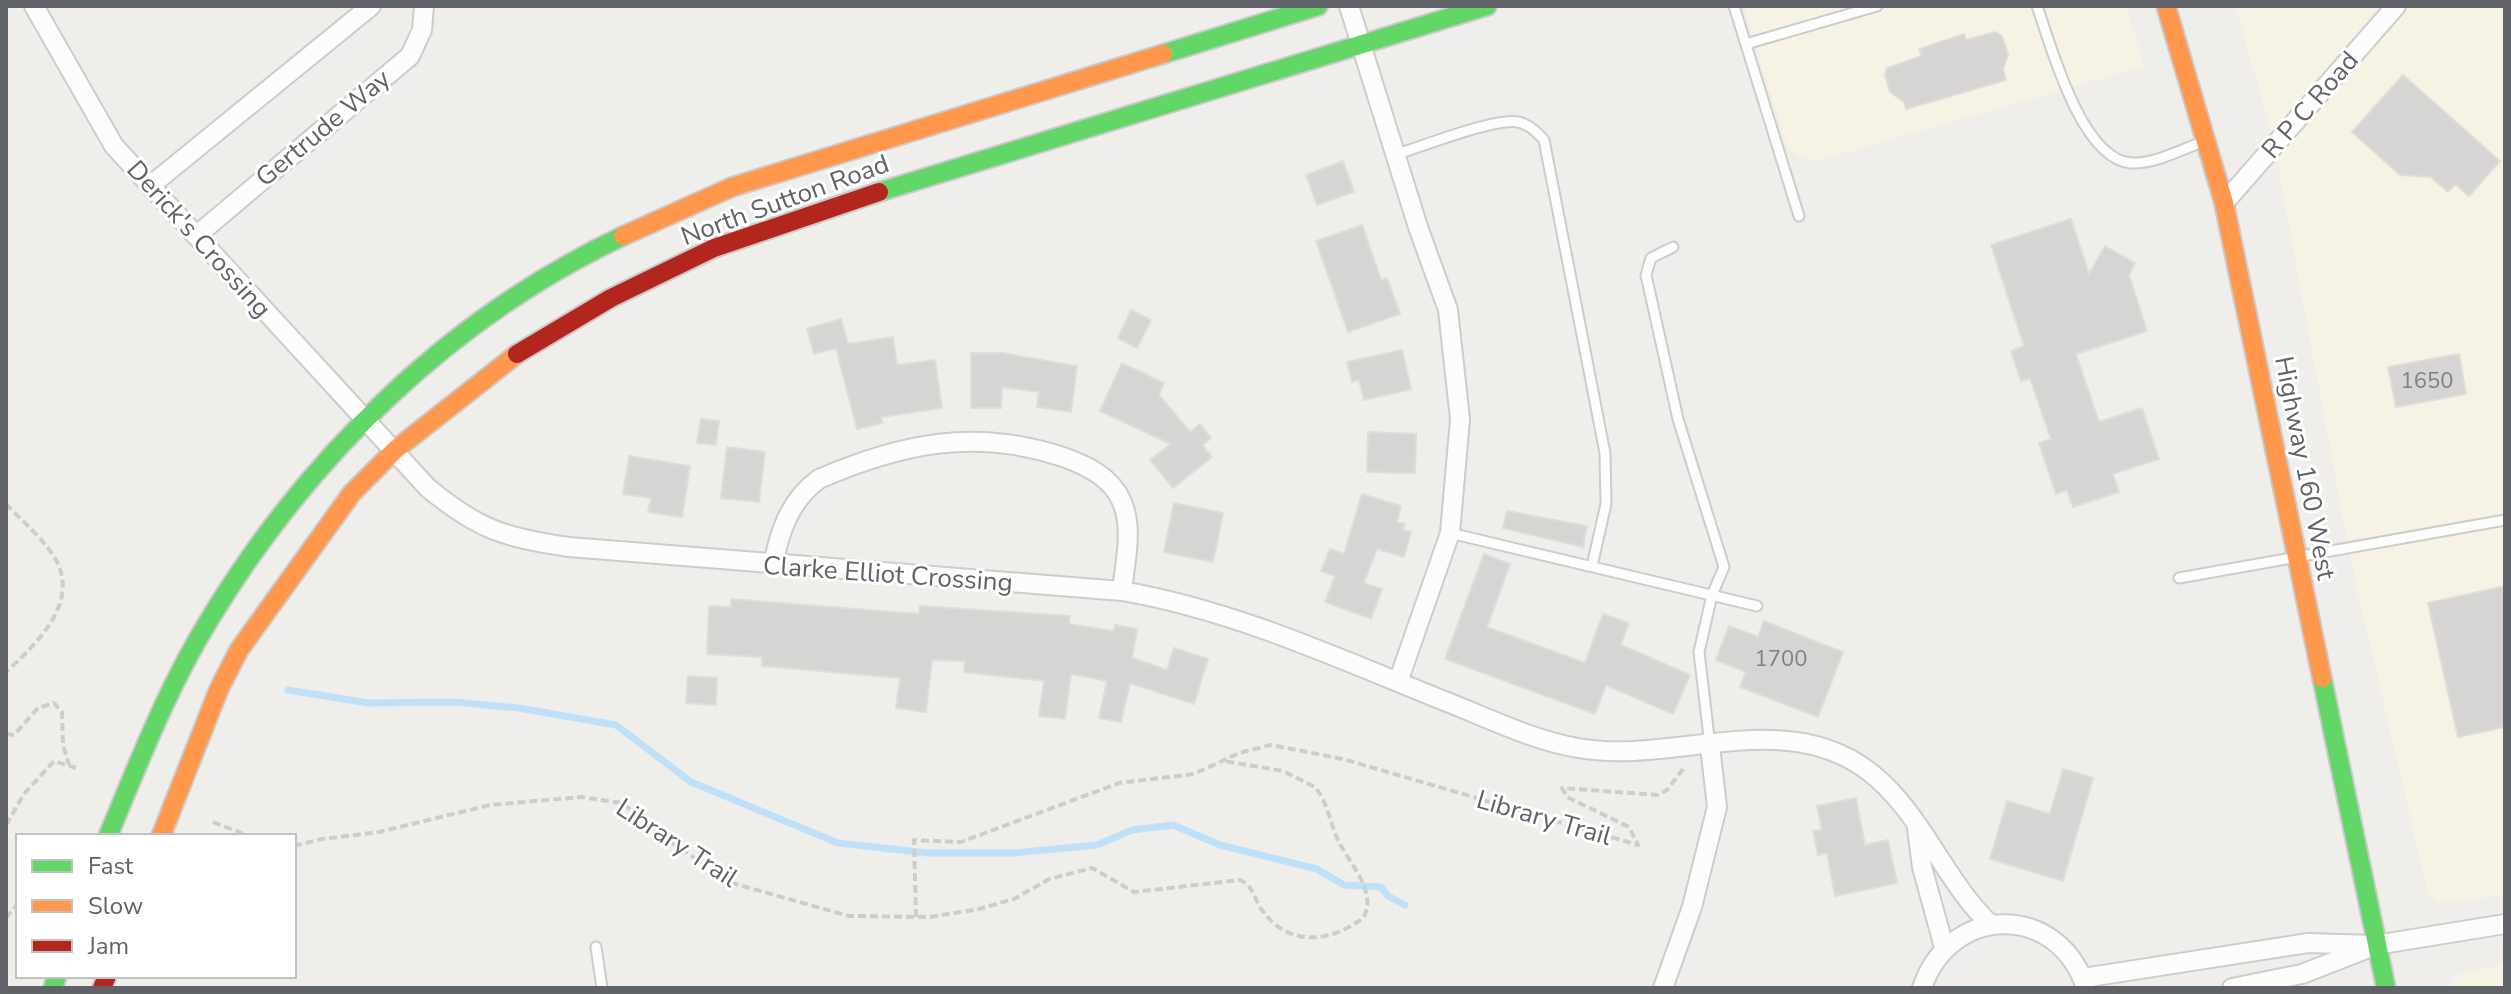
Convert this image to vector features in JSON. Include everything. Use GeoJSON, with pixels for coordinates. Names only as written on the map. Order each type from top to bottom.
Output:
{"type":"FeatureCollection","features":[{"type":"Feature","properties":{"kind":"main road","name":"North Sutton Road"},"geometry":{"type":"LineString","coordinates":[[109,834],[134,764],[211,612],[284,508],[364,417],[468,328],[536,283],[668,212],[811,162],[1318,6]]}},
{"type":"Feature","properties":{"kind":"main road","name":"North Sutton Road"},"geometry":{"type":"LineString","coordinates":[[162,834],[219,689],[239,650],[352,493],[395,450],[513,356],[611,298],[714,248],[794,218],[1487,6]]}},
{"type":"Feature","properties":{"kind":"main road","name":"Highway 160 West"},"geometry":{"type":"LineString","coordinates":[[2166,6],[2224,203],[2386,988]]}},
{"type":"Feature","properties":{"kind":"main road","name":"Highway 160 West"},"geometry":{"type":"LineString","coordinates":[[2369,988],[2376,945]]}},
{"type":"Feature","properties":{"kind":"street","name":"Derick's Crossing"},"geometry":{"type":"LineString","coordinates":[[34,6],[114,146],[395,450]]}},
{"type":"Feature","properties":{"kind":"street"},"geometry":{"type":"LineString","coordinates":[[150,186],[371,6]]}},
{"type":"Feature","properties":{"kind":"street","name":"Gertrude Way"},"geometry":{"type":"LineString","coordinates":[[196,236],[410,56],[422,30],[424,6]]}},
{"type":"Feature","properties":{"kind":"street"},"geometry":{"type":"LineString","coordinates":[[1349,6],[1448,310],[1460,419],[1450,533],[1398,682]]}},
{"type":"Feature","properties":{"kind":"street","name":"R P C Road"},"geometry":{"type":"LineString","coordinates":[[2224,203],[2396,6]]}},
{"type":"Feature","properties":{"kind":"street"},"geometry":{"type":"LineString","coordinates":[[773,566],[787,517],[804,492],[819,479],[936,443],[990,440],[1072,460],[1096,471],[1114,488],[1122,501],[1128,533],[1122,591]]}},
{"type":"Feature","properties":{"kind":"street","name":"Clarke Elliot Crossing"},"geometry":{"type":"LineString","coordinates":[[395,450],[428,488],[464,518],[513,539],[773,566],[1122,591],[1164,598],[1251,625],[1517,730],[1578,748],[1630,751],[1710,746],[1764,738],[1812,743],[1867,770],[1917,823],[1955,881],[1991,925]]}},
{"type":"Feature","properties":{"kind":"street"},"geometry":{"type":"LineString","coordinates":[[1663,988],[1692,907],[1717,807],[1710,746]]}},
{"type":"Feature","properties":{"kind":"street"},"geometry":{"type":"LineString","coordinates":[[1917,823],[1922,867],[1944,947]]}},
{"type":"Feature","properties":{"kind":"street"},"geometry":{"type":"LineString","coordinates":[[1922,988],[1929,969],[1944,947],[1966,932],[1991,925],[2023,927],[2053,939],[2068,953],[2084,983],[2308,943],[2376,945],[2505,924]]}},
{"type":"Feature","properties":{"kind":"street"},"geometry":{"type":"LineString","coordinates":[[2232,988],[2302,974],[2376,945]]}},
{"type":"Feature","properties":{"kind":"lane"},"geometry":{"type":"LineString","coordinates":[[1734,6],[1799,216]]}},
{"type":"Feature","properties":{"kind":"lane"},"geometry":{"type":"LineString","coordinates":[[1746,44],[1877,6]]}},
{"type":"Feature","properties":{"kind":"lane"},"geometry":{"type":"LineString","coordinates":[[2037,6],[2084,127],[2103,149],[2126,163],[2138,163],[2206,141]]}},
{"type":"Feature","properties":{"kind":"lane"},"geometry":{"type":"LineString","coordinates":[[1395,155],[1499,123],[1517,121],[1535,130],[1544,140],[1605,453],[1606,504],[1592,566]]}},
{"type":"Feature","properties":{"kind":"lane"},"geometry":{"type":"LineString","coordinates":[[1673,247],[1651,258],[1646,275],[1678,419],[1722,558],[1722,574],[1712,595],[1699,652],[1710,746]]}},
{"type":"Feature","properties":{"kind":"lane"},"geometry":{"type":"LineString","coordinates":[[2179,578],[2505,520]]}},
{"type":"Feature","properties":{"kind":"lane"},"geometry":{"type":"LineString","coordinates":[[1450,533],[1757,606]]}},
{"type":"Feature","properties":{"kind":"lane"},"geometry":{"type":"LineString","coordinates":[[596,947],[602,988]]}},
{"type":"Feature","properties":{"kind":"path"},"geometry":{"type":"LineString","coordinates":[[6,504],[56,560],[62,599],[48,626],[6,672]]}},
{"type":"Feature","properties":{"kind":"path"},"geometry":{"type":"LineString","coordinates":[[6,734],[14,735],[38,708],[54,703],[62,712],[63,745],[69,765]]}},
{"type":"Feature","properties":{"kind":"path","name":"Library Trail"},"geometry":{"type":"LineString","coordinates":[[916,917],[914,840],[961,842],[1119,783],[1194,774],[1259,747],[1291,746],[1638,845],[1629,827],[1567,797],[1561,792],[1562,788],[1658,795],[1667,790],[1683,769]]}},
{"type":"Feature","properties":{"kind":"path"},"geometry":{"type":"LineString","coordinates":[[6,825],[24,794],[52,763],[59,761],[76,768]]}},
{"type":"Feature","properties":{"kind":"path","name":"Library Trail"},"geometry":{"type":"LineString","coordinates":[[296,846],[379,832],[490,805],[546,798],[612,800],[629,808],[710,870],[744,887],[830,913],[874,918],[916,917],[994,906],[1049,879],[1088,868],[1134,892],[1240,880],[1251,888],[1271,921],[1286,933],[1306,940],[1360,921],[1367,910],[1361,877],[1342,848],[1315,787],[1283,771],[1224,761]]}},
{"type":"Feature","properties":{"kind":"path"},"geometry":{"type":"LineString","coordinates":[[213,822],[244,834]]}},
{"type":"Feature","properties":{"kind":"shaded area"},"geometry":{"type":"Polygon","coordinates":[[[1744,6],[2126,6],[2144,66],[1817,161],[1801,158],[1787,146],[1744,6]]]}},
{"type":"Feature","properties":{"kind":"shaded area"},"geometry":{"type":"Polygon","coordinates":[[[2235,6],[2505,6],[2505,895],[2438,903],[2428,893],[2352,566],[2272,134],[2235,6]]]}},
{"type":"Feature","properties":{"kind":"shaded area"},"geometry":{"type":"Polygon","coordinates":[[[2505,965],[2505,988],[2448,988],[2458,974],[2505,965]]]}},
{"type":"Feature","properties":{"kind":"building"},"geometry":{"type":"Polygon","coordinates":[[[1995,32],[2002,36],[2008,54],[2003,69],[2006,80],[1906,109],[1904,102],[1890,92],[1885,75],[1887,68],[1922,56],[1919,49],[1964,34],[1966,40],[1995,32]]]}},
{"type":"Feature","properties":{"kind":"building"},"geometry":{"type":"Polygon","coordinates":[[[2403,75],[2500,161],[2469,196],[2455,184],[2448,192],[2431,177],[2400,175],[2352,132],[2403,75]]]}},
{"type":"Feature","properties":{"kind":"building"},"geometry":{"type":"Polygon","coordinates":[[[1343,161],[1354,192],[1317,205],[1306,175],[1343,161]]]}},
{"type":"Feature","properties":{"kind":"building"},"geometry":{"type":"Polygon","coordinates":[[[2071,219],[2089,274],[2105,246],[2135,263],[2129,275],[2147,331],[2076,354],[2099,422],[2142,408],[2159,459],[2113,474],[2119,492],[2073,507],[2067,490],[2056,494],[2039,443],[2051,439],[2030,378],[2021,381],[2011,351],[2024,346],[1991,245],[2071,219]]]}},
{"type":"Feature","properties":{"kind":"building"},"geometry":{"type":"Polygon","coordinates":[[[1362,225],[1381,280],[1387,278],[1400,314],[1348,332],[1316,241],[1362,225]]]}},
{"type":"Feature","properties":{"kind":"building"},"geometry":{"type":"Polygon","coordinates":[[[1131,310],[1151,320],[1137,348],[1118,338],[1131,310]]]}},
{"type":"Feature","properties":{"kind":"building"},"geometry":{"type":"Polygon","coordinates":[[[841,319],[848,344],[893,337],[897,365],[935,360],[942,408],[881,417],[882,423],[857,429],[836,348],[814,354],[807,329],[841,319]]]}},
{"type":"Feature","properties":{"kind":"building"},"geometry":{"type":"Polygon","coordinates":[[[1402,350],[1411,389],[1364,400],[1359,380],[1352,382],[1347,362],[1402,350]]]}},
{"type":"Feature","properties":{"kind":"building"},"geometry":{"type":"Polygon","coordinates":[[[971,353],[1002,353],[1077,366],[1071,412],[1037,407],[1039,392],[1002,387],[1001,408],[971,408],[971,353]]]}},
{"type":"Feature","properties":{"kind":"building"},"geometry":{"type":"Polygon","coordinates":[[[2459,354],[2466,394],[2396,407],[2388,367],[2459,354]]]}},
{"type":"Feature","properties":{"kind":"building"},"geometry":{"type":"Polygon","coordinates":[[[1122,363],[1164,383],[1159,395],[1190,432],[1200,424],[1211,438],[1202,445],[1212,457],[1173,488],[1150,460],[1171,444],[1100,411],[1122,363]]]}},
{"type":"Feature","properties":{"kind":"building"},"geometry":{"type":"Polygon","coordinates":[[[701,419],[719,421],[716,445],[697,443],[701,419]]]}},
{"type":"Feature","properties":{"kind":"building"},"geometry":{"type":"Polygon","coordinates":[[[1368,432],[1416,434],[1415,473],[1367,472],[1368,432]]]}},
{"type":"Feature","properties":{"kind":"building"},"geometry":{"type":"Polygon","coordinates":[[[727,447],[765,452],[759,502],[721,498],[727,447]]]}},
{"type":"Feature","properties":{"kind":"building"},"geometry":{"type":"Polygon","coordinates":[[[629,456],[690,466],[682,517],[648,512],[651,498],[623,494],[629,456]]]}},
{"type":"Feature","properties":{"kind":"building"},"geometry":{"type":"Polygon","coordinates":[[[1362,494],[1401,506],[1397,522],[1405,524],[1403,530],[1411,532],[1404,557],[1377,549],[1364,583],[1382,589],[1371,619],[1325,602],[1335,576],[1321,571],[1330,549],[1344,554],[1362,494]]]}},
{"type":"Feature","properties":{"kind":"building"},"geometry":{"type":"Polygon","coordinates":[[[1174,503],[1223,513],[1213,562],[1164,552],[1174,503]]]}},
{"type":"Feature","properties":{"kind":"building"},"geometry":{"type":"Polygon","coordinates":[[[1507,511],[1587,526],[1583,547],[1503,528],[1507,511]]]}},
{"type":"Feature","properties":{"kind":"building"},"geometry":{"type":"Polygon","coordinates":[[[1484,554],[1510,564],[1487,627],[1585,663],[1603,614],[1629,623],[1621,645],[1690,675],[1673,714],[1606,685],[1595,714],[1445,659],[1484,554]]]}},
{"type":"Feature","properties":{"kind":"building"},"geometry":{"type":"Polygon","coordinates":[[[2505,586],[2505,727],[2458,737],[2428,603],[2505,586]]]}},
{"type":"Feature","properties":{"kind":"building"},"geometry":{"type":"Polygon","coordinates":[[[731,599],[919,614],[920,606],[1070,616],[1069,624],[1114,631],[1115,625],[1137,629],[1132,658],[1167,670],[1174,648],[1208,659],[1194,704],[1130,683],[1121,722],[1099,718],[1107,681],[1071,674],[1065,719],[1039,716],[1044,681],[964,672],[965,661],[932,660],[926,712],[896,708],[900,678],[762,666],[762,657],[707,654],[709,606],[731,607],[731,599]]]}},
{"type":"Feature","properties":{"kind":"building"},"geometry":{"type":"Polygon","coordinates":[[[1764,621],[1843,652],[1818,717],[1740,687],[1746,672],[1716,660],[1729,626],[1758,637],[1764,621]]]}},
{"type":"Feature","properties":{"kind":"building"},"geometry":{"type":"Polygon","coordinates":[[[688,676],[717,678],[716,705],[686,703],[688,676]]]}},
{"type":"Feature","properties":{"kind":"building"},"geometry":{"type":"Polygon","coordinates":[[[2063,769],[2093,778],[2063,881],[1990,859],[2007,801],[2050,814],[2063,769]]]}},
{"type":"Feature","properties":{"kind":"building"},"geometry":{"type":"Polygon","coordinates":[[[1856,798],[1865,845],[1888,840],[1897,883],[1835,896],[1827,853],[1818,855],[1813,831],[1822,830],[1817,806],[1856,798]]]}},
{"type":"Feature","properties":{"kind":"waterway"},"geometry":{"type":"LineString","coordinates":[[288,690],[368,703],[454,702],[519,708],[616,725],[691,782],[838,843],[927,853],[1014,853],[1097,845],[1132,830],[1173,825],[1220,845],[1317,869],[1344,885],[1381,887],[1388,896],[1405,905]]}},
{"type":"Feature","properties":{"kind":"traffic: fast"},"geometry":{"type":"LineString","coordinates":[[1163,54],[1318,6]]}},
{"type":"Feature","properties":{"kind":"traffic: fast"},"geometry":{"type":"LineString","coordinates":[[879,192],[1487,6]]}},
{"type":"Feature","properties":{"kind":"traffic: fast"},"geometry":{"type":"LineString","coordinates":[[109,834],[155,725],[211,617],[250,558],[339,447],[389,396],[500,307],[560,269],[623,236]]}},
{"type":"Feature","properties":{"kind":"traffic: fast"},"geometry":{"type":"LineString","coordinates":[[2322,678],[2386,988]]}},
{"type":"Feature","properties":{"kind":"traffic: fast"},"geometry":{"type":"LineString","coordinates":[[53,988],[56,978]]}},
{"type":"Feature","properties":{"kind":"traffic: slow"},"geometry":{"type":"LineString","coordinates":[[2166,6],[2224,203],[2322,678]]}},
{"type":"Feature","properties":{"kind":"traffic: slow"},"geometry":{"type":"LineString","coordinates":[[623,236],[732,187],[1163,54]]}},
{"type":"Feature","properties":{"kind":"traffic: slow"},"geometry":{"type":"LineString","coordinates":[[162,834],[219,689],[239,650],[352,493],[395,450],[517,354]]}},
{"type":"Feature","properties":{"kind":"traffic: jam"},"geometry":{"type":"LineString","coordinates":[[517,354],[611,298],[714,248],[879,192]]}},
{"type":"Feature","properties":{"kind":"traffic: jam"},"geometry":{"type":"LineString","coordinates":[[102,988],[106,978]]}}]}
